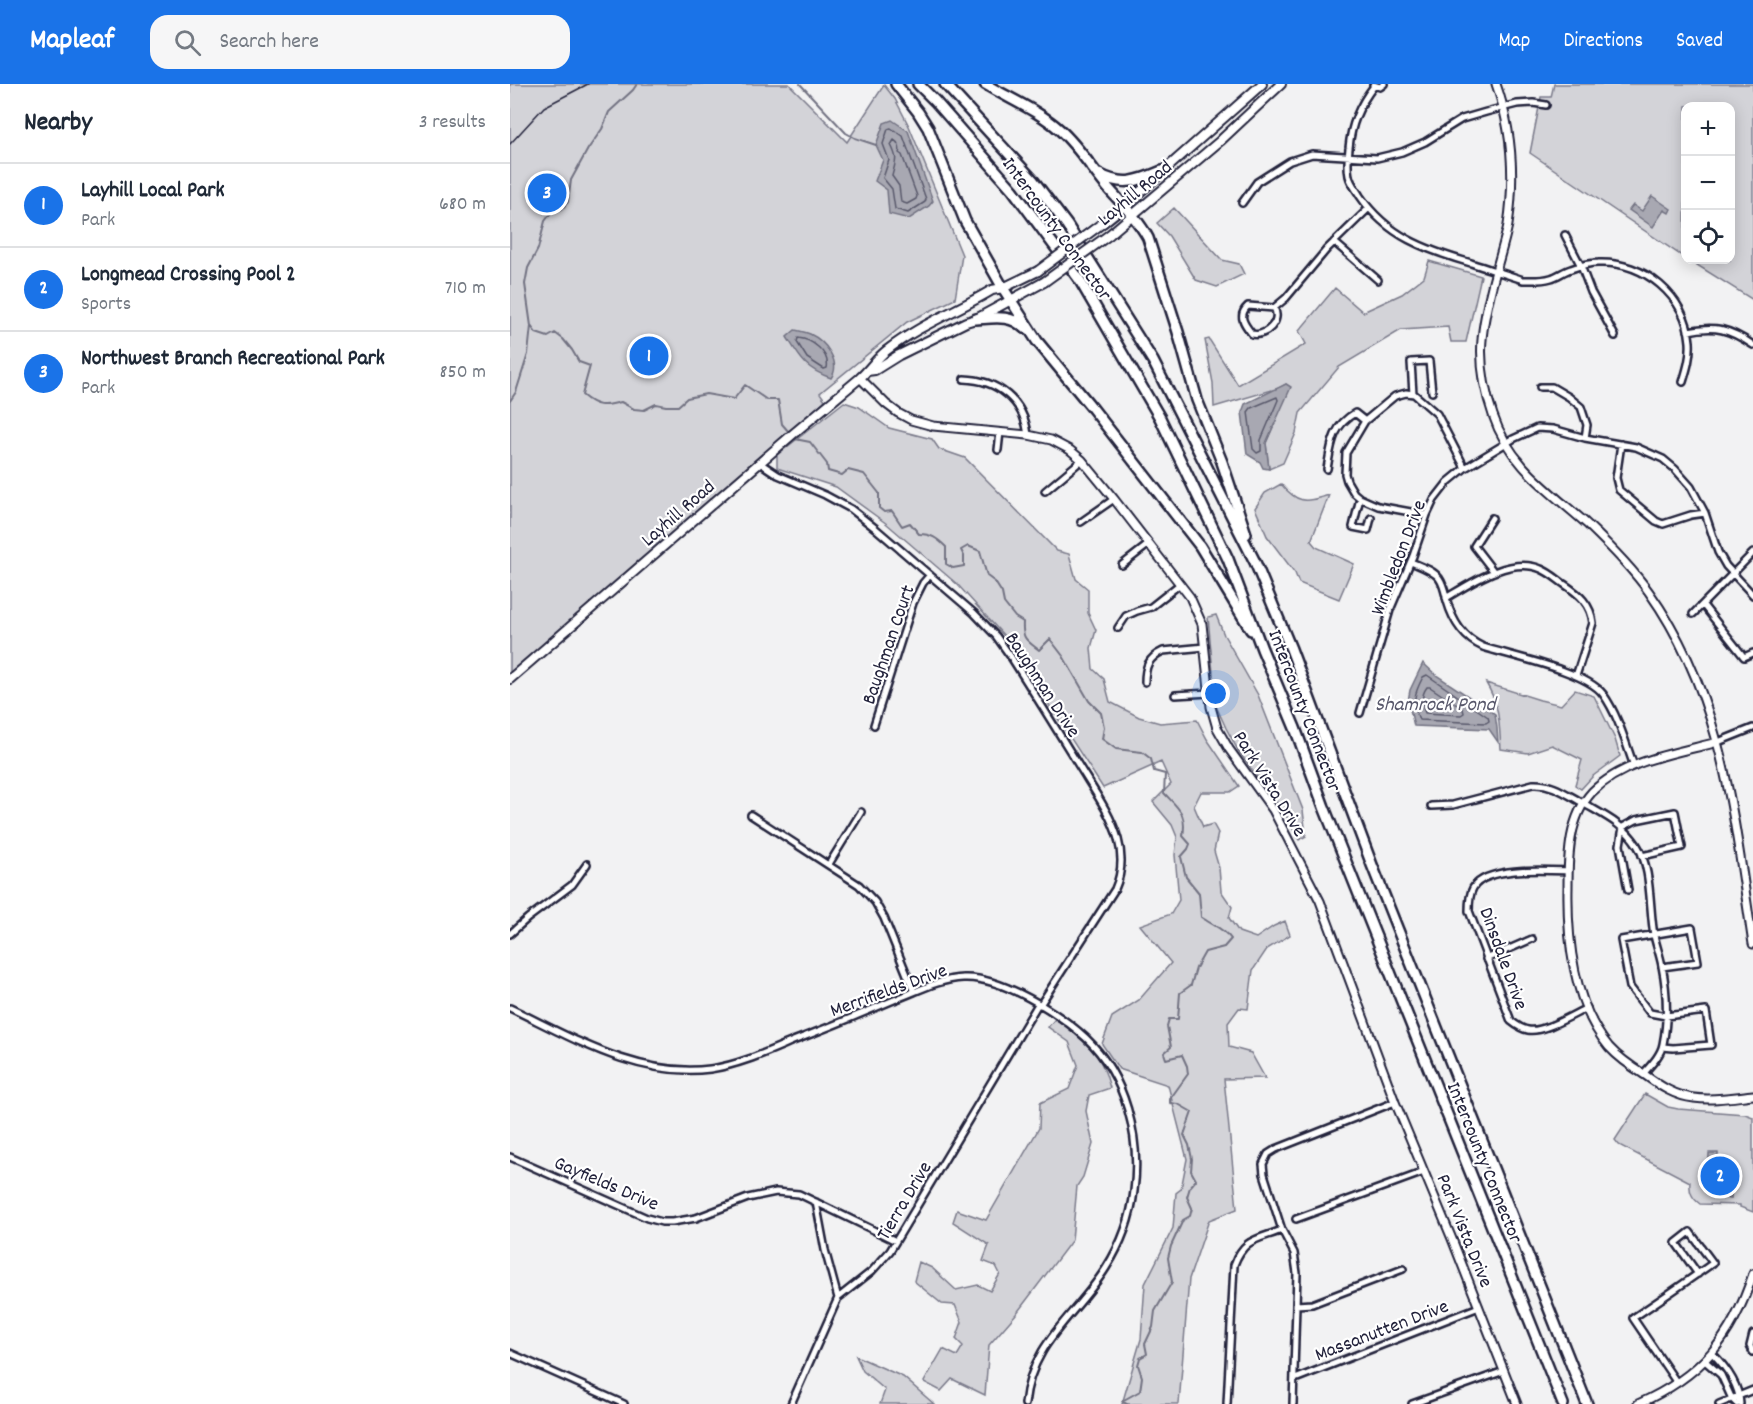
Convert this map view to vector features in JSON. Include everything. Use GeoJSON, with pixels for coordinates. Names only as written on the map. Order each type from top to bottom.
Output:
{"type":"FeatureCollection","features":[{"type":"Feature","properties":{"kind":"highway"},"geometry":{"type":"LineString","coordinates":[[896,84],[928,128],[965,220],[1003,288],[1037,341]]}},
{"type":"Feature","properties":{"kind":"highway","name":"Intercounty Connector"},"geometry":{"type":"LineString","coordinates":[[918,84],[1013,190],[1079,279],[1160,418],[1228,559],[1324,807],[1563,1404]]}},
{"type":"Feature","properties":{"kind":"highway","name":"Intercounty Connector"},"geometry":{"type":"LineString","coordinates":[[945,84],[1034,180],[1067,225],[1153,361],[1255,562],[1372,865],[1587,1404]]}},
{"type":"Feature","properties":{"kind":"highway"},"geometry":{"type":"LineString","coordinates":[[985,84],[1059,129],[1142,226],[1148,238],[1178,332],[1197,400],[1222,462],[1255,562]]}},
{"type":"Feature","properties":{"kind":"highway"},"geometry":{"type":"LineString","coordinates":[[1094,171],[1106,178],[1128,182],[1142,180],[1162,171]]}},
{"type":"Feature","properties":{"kind":"highway"},"geometry":{"type":"LineString","coordinates":[[976,319],[1002,317],[1018,322],[1037,341],[1200,546],[1262,649]]}},
{"type":"Feature","properties":{"kind":"main road","name":"Layhill Road"},"geometry":{"type":"LineString","coordinates":[[510,679],[860,378],[886,351],[921,327],[992,290],[1003,288],[1038,271],[1124,206],[1262,84]]}},
{"type":"Feature","properties":{"kind":"main road","name":"Layhill Road"},"geometry":{"type":"LineString","coordinates":[[867,371],[875,370],[899,355],[976,319],[1044,282],[1109,236],[1220,141],[1281,84]]}},
{"type":"Feature","properties":{"kind":"street"},"geometry":{"type":"LineString","coordinates":[[1384,84],[1380,87],[1373,85],[1355,117],[1350,134],[1348,157],[1352,183],[1369,208],[1389,228],[1415,244],[1437,253],[1523,280],[1537,281],[1552,278],[1571,268],[1598,263],[1617,264],[1651,277],[1674,299],[1688,331],[1690,353],[1683,382]]}},
{"type":"Feature","properties":{"kind":"street"},"geometry":{"type":"LineString","coordinates":[[1496,84],[1509,131],[1512,163],[1507,227],[1484,314],[1481,334],[1484,385],[1493,417],[1520,464],[1537,483],[1589,527],[1649,592],[1690,663],[1704,696],[1718,742],[1730,795],[1753,944]]}},
{"type":"Feature","properties":{"kind":"street"},"geometry":{"type":"LineString","coordinates":[[1242,203],[1257,182],[1290,161],[1312,154],[1377,158],[1402,152],[1425,142],[1462,119],[1504,107],[1533,103],[1546,105]]}},
{"type":"Feature","properties":{"kind":"street"},"geometry":{"type":"LineString","coordinates":[[1274,308],[1277,314],[1274,324],[1264,333],[1252,334],[1244,324],[1242,316],[1244,310],[1248,306],[1274,308],[1334,242],[1369,208]]}},
{"type":"Feature","properties":{"kind":"street"},"geometry":{"type":"LineString","coordinates":[[1565,235],[1591,292],[1615,336]]}},
{"type":"Feature","properties":{"kind":"street"},"geometry":{"type":"LineString","coordinates":[[1334,242],[1378,280]]}},
{"type":"Feature","properties":{"kind":"street"},"geometry":{"type":"LineString","coordinates":[[1688,331],[1706,327],[1725,330],[1753,345]]}},
{"type":"Feature","properties":{"kind":"street"},"geometry":{"type":"LineString","coordinates":[[1413,394],[1411,362],[1429,361],[1432,392]]}},
{"type":"Feature","properties":{"kind":"street","name":"Park Vista Drive"},"geometry":{"type":"LineString","coordinates":[[860,378],[886,404],[911,420],[933,426],[1028,435],[1051,440],[1070,450],[1082,459],[1180,584],[1202,624],[1211,707],[1217,728],[1229,749],[1273,810],[1320,901],[1395,1102],[1516,1404]]}},
{"type":"Feature","properties":{"kind":"street"},"geometry":{"type":"LineString","coordinates":[[964,379],[975,379],[997,387],[1008,395],[1026,420],[1028,435]]}},
{"type":"Feature","properties":{"kind":"street"},"geometry":{"type":"LineString","coordinates":[[1540,387],[1552,387],[1581,407],[1587,425],[1585,438]]}},
{"type":"Feature","properties":{"kind":"street"},"geometry":{"type":"LineString","coordinates":[[1427,515],[1378,506],[1354,493],[1347,481],[1346,453],[1365,421],[1395,396],[1413,394],[1437,414],[1466,468]]}},
{"type":"Feature","properties":{"kind":"street"},"geometry":{"type":"LineString","coordinates":[[1327,469],[1333,435],[1349,416],[1355,413],[1365,421]]}},
{"type":"Feature","properties":{"kind":"street","name":"Wimbledon Drive"},"geometry":{"type":"LineString","coordinates":[[1360,713],[1390,610],[1434,500],[1443,488],[1466,468],[1520,435],[1537,428],[1553,429],[1585,438],[1636,447],[1663,459],[1675,468],[1691,487],[1705,513],[1718,552],[1732,574],[1753,595]]}},
{"type":"Feature","properties":{"kind":"street"},"geometry":{"type":"LineString","coordinates":[[998,450],[1000,432]]}},
{"type":"Feature","properties":{"kind":"street"},"geometry":{"type":"LineString","coordinates":[[1621,444],[1616,478],[1619,490],[1656,521],[1663,524],[1691,514],[1705,513]]}},
{"type":"Feature","properties":{"kind":"street"},"geometry":{"type":"LineString","coordinates":[[1045,491],[1082,459]]}},
{"type":"Feature","properties":{"kind":"street","name":"Baughman Drive"},"geometry":{"type":"LineString","coordinates":[[760,463],[778,475],[851,509],[974,613],[996,636],[1011,657],[1095,792],[1118,837],[1122,860],[1119,879],[1111,899],[1039,1005]]}},
{"type":"Feature","properties":{"kind":"street"},"geometry":{"type":"LineString","coordinates":[[1360,498],[1353,527],[1368,530],[1371,518]]}},
{"type":"Feature","properties":{"kind":"street"},"geometry":{"type":"LineString","coordinates":[[1081,522],[1113,499]]}},
{"type":"Feature","properties":{"kind":"street"},"geometry":{"type":"LineString","coordinates":[[1492,518],[1474,546],[1494,572]]}},
{"type":"Feature","properties":{"kind":"street"},"geometry":{"type":"LineString","coordinates":[[1122,565],[1149,544]]}},
{"type":"Feature","properties":{"kind":"street"},"geometry":{"type":"LineString","coordinates":[[1693,614],[1753,553]]}},
{"type":"Feature","properties":{"kind":"street"},"geometry":{"type":"LineString","coordinates":[[1411,562],[1431,571],[1439,578],[1452,618],[1462,633],[1474,643],[1562,670],[1594,685],[1613,709],[1634,766]]}},
{"type":"Feature","properties":{"kind":"street"},"geometry":{"type":"LineString","coordinates":[[1446,598],[1482,577],[1508,567],[1528,566],[1541,569],[1578,593],[1588,606],[1593,623],[1575,676]]}},
{"type":"Feature","properties":{"kind":"street","name":"Baughman Court"},"geometry":{"type":"LineString","coordinates":[[874,725],[913,603],[923,583],[930,575]]}},
{"type":"Feature","properties":{"kind":"street"},"geometry":{"type":"LineString","coordinates":[[1118,628],[1126,616],[1151,607],[1180,584]]}},
{"type":"Feature","properties":{"kind":"street"},"geometry":{"type":"LineString","coordinates":[[1703,605],[1744,657],[1753,652]]}},
{"type":"Feature","properties":{"kind":"street"},"geometry":{"type":"LineString","coordinates":[[1145,682],[1145,669],[1148,662],[1163,651],[1205,647]]}},
{"type":"Feature","properties":{"kind":"street"},"geometry":{"type":"LineString","coordinates":[[1175,695],[1210,693]]}},
{"type":"Feature","properties":{"kind":"street"},"geometry":{"type":"LineString","coordinates":[[1753,728],[1718,742],[1634,766],[1608,779],[1592,792],[1583,804],[1574,825],[1568,871],[1570,946],[1579,986],[1597,1030],[1610,1047],[1624,1061],[1670,1092],[1693,1098],[1712,1099],[1753,1095]]}},
{"type":"Feature","properties":{"kind":"street"},"geometry":{"type":"LineString","coordinates":[[1431,806],[1453,805],[1533,784],[1542,784],[1555,787],[1623,827],[1637,845],[1646,871],[1654,935],[1662,967],[1666,1016],[1663,1047],[1643,1074]]}},
{"type":"Feature","properties":{"kind":"street"},"geometry":{"type":"LineString","coordinates":[[829,864],[861,812]]}},
{"type":"Feature","properties":{"kind":"street"},"geometry":{"type":"LineString","coordinates":[[1623,827],[1636,820],[1675,812],[1682,847],[1642,856]]}},
{"type":"Feature","properties":{"kind":"street"},"geometry":{"type":"LineString","coordinates":[[751,815],[859,885],[875,902],[884,918],[914,992]]}},
{"type":"Feature","properties":{"kind":"street"},"geometry":{"type":"LineString","coordinates":[[1623,827],[1620,845],[1628,890]]}},
{"type":"Feature","properties":{"kind":"street"},"geometry":{"type":"LineString","coordinates":[[510,934],[572,885],[587,864]]}},
{"type":"Feature","properties":{"kind":"street","name":"Dinsdale Drive"},"geometry":{"type":"LineString","coordinates":[[1568,871],[1514,870],[1487,877],[1473,887],[1469,911],[1510,1021],[1521,1029],[1531,1031],[1542,1029],[1587,1008]]}},
{"type":"Feature","properties":{"kind":"street"},"geometry":{"type":"LineString","coordinates":[[1662,967],[1698,962],[1692,928],[1622,940],[1630,987],[1650,1013],[1666,1016],[1706,1011],[1711,1045],[1663,1047]]}},
{"type":"Feature","properties":{"kind":"street"},"geometry":{"type":"LineString","coordinates":[[1486,958],[1532,939]]}},
{"type":"Feature","properties":{"kind":"street","name":"Merrifields Drive"},"geometry":{"type":"LineString","coordinates":[[510,1008],[624,1060],[646,1067],[677,1071],[711,1069],[745,1060],[914,992],[944,981],[962,978],[979,979],[1005,986],[1072,1025],[1095,1047],[1110,1067],[1125,1103],[1133,1133],[1136,1159],[1134,1192],[1117,1250],[1092,1288],[1052,1334],[1029,1381],[1025,1404]]}},
{"type":"Feature","properties":{"kind":"street","name":"Tierra Drive"},"geometry":{"type":"LineString","coordinates":[[791,1404],[838,1298],[882,1262],[1039,1005]]}},
{"type":"Feature","properties":{"kind":"street"},"geometry":{"type":"LineString","coordinates":[[1293,1404],[1296,1262],[1282,1230],[1264,1174],[1263,1164],[1268,1154],[1276,1149],[1395,1102]]}},
{"type":"Feature","properties":{"kind":"street","name":"Gayfields Drive"},"geometry":{"type":"LineString","coordinates":[[510,1157],[647,1218],[662,1222],[696,1218],[748,1198],[776,1192],[800,1194],[896,1241]]}},
{"type":"Feature","properties":{"kind":"street"},"geometry":{"type":"LineString","coordinates":[[1296,1219],[1424,1172]]}},
{"type":"Feature","properties":{"kind":"street"},"geometry":{"type":"LineString","coordinates":[[816,1202],[825,1250],[838,1298]]}},
{"type":"Feature","properties":{"kind":"street"},"geometry":{"type":"LineString","coordinates":[[1227,1404],[1234,1264],[1245,1244],[1282,1230]]}},
{"type":"Feature","properties":{"kind":"street"},"geometry":{"type":"LineString","coordinates":[[1677,1383],[1633,1318],[1698,1274],[1713,1263],[1689,1232],[1676,1244],[1698,1274]]}},
{"type":"Feature","properties":{"kind":"street"},"geometry":{"type":"LineString","coordinates":[[1296,1305],[1312,1304],[1402,1269]]}},
{"type":"Feature","properties":{"kind":"street"},"geometry":{"type":"LineString","coordinates":[[1639,1404],[1677,1383],[1705,1361],[1734,1322],[1753,1274]]}},
{"type":"Feature","properties":{"kind":"street","name":"Massanutten Drive"},"geometry":{"type":"LineString","coordinates":[[1295,1379],[1479,1307]]}},
{"type":"Feature","properties":{"kind":"street"},"geometry":{"type":"LineString","coordinates":[[1753,1334],[1750,1346],[1753,1352]]}},
{"type":"Feature","properties":{"kind":"street"},"geometry":{"type":"LineString","coordinates":[[510,1353],[624,1404]]}},
{"type":"Feature","properties":{"kind":"street"},"geometry":{"type":"LineString","coordinates":[[1712,1353],[1730,1374],[1740,1395],[1738,1404]]}},
{"type":"Feature","properties":{"kind":"street"},"geometry":{"type":"LineString","coordinates":[[1705,1361],[1724,1380],[1732,1398],[1738,1404]]}},
{"type":"Feature","properties":{"kind":"street"},"geometry":{"type":"LineString","coordinates":[[1412,1404],[1504,1371]]}},
{"type":"Feature","properties":{"kind":"street"},"geometry":{"type":"LineString","coordinates":[[1719,1404],[1753,1390]]}},
{"type":"Feature","properties":{"kind":"street"},"geometry":{"type":"LineString","coordinates":[[1432,1396],[1435,1404]]}},
{"type":"Feature","properties":{"kind":"shaded area"},"geometry":{"type":"Polygon","coordinates":[[[510,84],[789,84],[847,142],[884,85],[895,99],[909,126],[962,255],[955,299],[907,322],[820,393],[825,400],[798,427],[510,679],[510,84]]]}},
{"type":"Feature","properties":{"kind":"shaded area"},"geometry":{"type":"Polygon","coordinates":[[[1554,84],[1753,84],[1753,300],[1695,264],[1735,264],[1735,102],[1681,102],[1681,255],[1530,153],[1541,97],[1551,97],[1554,84]]]}},
{"type":"Feature","properties":{"kind":"shaded area"},"geometry":{"type":"Polygon","coordinates":[[[1174,208],[1222,260],[1239,264],[1244,274],[1217,287],[1196,280],[1169,236],[1157,223],[1174,208]]]}},
{"type":"Feature","properties":{"kind":"shaded area"},"geometry":{"type":"Polygon","coordinates":[[[1429,261],[1481,276],[1466,342],[1451,342],[1448,327],[1401,330],[1339,367],[1300,413],[1296,433],[1283,463],[1269,469],[1266,443],[1290,387],[1286,384],[1214,407],[1213,383],[1205,340],[1209,339],[1238,385],[1306,344],[1299,331],[1335,288],[1363,312],[1402,294],[1424,277],[1429,261]]]}},
{"type":"Feature","properties":{"kind":"shaded area"},"geometry":{"type":"Polygon","coordinates":[[[844,402],[859,407],[889,428],[932,439],[939,449],[965,458],[1057,551],[1069,554],[1076,579],[1088,589],[1088,613],[1096,630],[1091,648],[1093,669],[1104,679],[1110,702],[1139,717],[1160,723],[1197,720],[1239,786],[1230,792],[1201,792],[1194,806],[1203,827],[1213,824],[1218,833],[1214,851],[1219,868],[1221,891],[1232,907],[1229,918],[1239,932],[1256,938],[1285,921],[1290,935],[1267,949],[1253,970],[1248,1009],[1239,1008],[1228,1023],[1229,1047],[1251,1053],[1265,1078],[1224,1079],[1237,1209],[1209,1220],[1189,1279],[1179,1404],[1122,1404],[1141,1339],[1145,1284],[1173,1228],[1176,1193],[1181,1189],[1187,1159],[1168,1085],[1119,1069],[1102,1044],[1112,1017],[1139,1000],[1171,963],[1140,925],[1171,914],[1179,900],[1175,855],[1177,837],[1172,825],[1153,802],[1171,784],[1161,762],[1103,788],[1005,637],[958,585],[887,524],[836,487],[777,468],[777,455],[844,402]]]}},
{"type":"Feature","properties":{"kind":"shaded area"},"geometry":{"type":"Polygon","coordinates":[[[1281,484],[1298,499],[1308,500],[1329,495],[1311,541],[1316,547],[1354,564],[1339,599],[1299,583],[1295,573],[1267,536],[1255,508],[1265,493],[1281,484]]]}},
{"type":"Feature","properties":{"kind":"shaded area"},"geometry":{"type":"Polygon","coordinates":[[[1216,615],[1224,635],[1258,695],[1303,810],[1306,836],[1299,840],[1283,810],[1239,752],[1216,706],[1208,617],[1216,615]]]}},
{"type":"Feature","properties":{"kind":"shaded area"},"geometry":{"type":"Polygon","coordinates":[[[1486,683],[1561,705],[1575,690],[1594,696],[1615,739],[1620,756],[1593,776],[1581,789],[1575,785],[1582,760],[1552,745],[1528,753],[1501,749],[1496,707],[1486,683]]]}},
{"type":"Feature","properties":{"kind":"shaded area"},"geometry":{"type":"Polygon","coordinates":[[[1055,1019],[1075,1033],[1097,1055],[1110,1088],[1089,1095],[1086,1111],[1093,1144],[1083,1177],[1077,1186],[1072,1240],[1016,1314],[989,1345],[985,1395],[952,1379],[941,1391],[924,1382],[943,1349],[957,1356],[963,1346],[956,1339],[962,1322],[955,1305],[942,1304],[914,1281],[919,1262],[932,1268],[956,1290],[978,1285],[990,1291],[1000,1274],[996,1266],[983,1261],[989,1245],[953,1222],[957,1210],[986,1220],[1039,1128],[1040,1103],[1069,1089],[1078,1065],[1069,1042],[1048,1027],[1055,1019]]]}},
{"type":"Feature","properties":{"kind":"shaded area"},"geometry":{"type":"Polygon","coordinates":[[[1645,1094],[1668,1107],[1745,1114],[1753,1117],[1753,1212],[1740,1205],[1700,1204],[1692,1194],[1690,1182],[1619,1145],[1615,1140],[1645,1094]]]}},
{"type":"Feature","properties":{"kind":"shaded area"},"geometry":{"type":"Polygon","coordinates":[[[856,1356],[903,1377],[934,1404],[880,1404],[885,1390],[863,1371],[856,1356]]]}},
{"type":"Feature","properties":{"kind":"water"},"geometry":{"type":"Polygon","coordinates":[[[892,120],[908,131],[933,201],[909,219],[889,214],[887,190],[875,181],[883,160],[876,145],[884,123],[892,120]]]}},
{"type":"Feature","properties":{"kind":"water"},"geometry":{"type":"Polygon","coordinates":[[[1652,196],[1671,209],[1669,213],[1664,210],[1653,227],[1629,210],[1633,205],[1642,211],[1652,196]]]}},
{"type":"Feature","properties":{"kind":"water"},"geometry":{"type":"Polygon","coordinates":[[[795,330],[816,337],[826,347],[834,365],[831,378],[809,367],[800,357],[787,337],[795,330]]]}},
{"type":"Feature","properties":{"kind":"water"},"geometry":{"type":"Polygon","coordinates":[[[1286,384],[1291,387],[1266,443],[1269,469],[1263,468],[1260,462],[1247,454],[1242,412],[1245,404],[1286,384]]]}},
{"type":"Feature","properties":{"kind":"water","name":"Shamrock Pond"},"geometry":{"type":"Polygon","coordinates":[[[1423,663],[1436,675],[1495,714],[1498,742],[1489,729],[1414,726],[1408,701],[1410,690],[1423,663]]]}},
{"type":"Feature","properties":{"kind":"water"},"geometry":{"type":"Polygon","coordinates":[[[1709,1153],[1718,1153],[1718,1161],[1733,1162],[1731,1199],[1726,1198],[1725,1191],[1708,1190],[1709,1153]]]}},
{"type":"Feature","properties":{"kind":"waterway"},"geometry":{"type":"LineString","coordinates":[[510,401],[516,392],[528,354],[531,326],[525,284],[528,268],[538,249],[545,221],[552,212],[562,209],[568,202],[571,180],[602,129],[609,112],[637,84]]}},
{"type":"Feature","properties":{"kind":"waterway"},"geometry":{"type":"LineString","coordinates":[[800,84],[846,133],[876,145]]}},
{"type":"Feature","properties":{"kind":"waterway"},"geometry":{"type":"LineString","coordinates":[[531,326],[536,333],[548,337],[555,333],[563,339],[579,362],[590,366],[582,395],[596,404],[609,405],[621,402],[634,409],[644,410],[656,404],[678,406],[687,398],[706,394],[734,399],[745,385],[767,400],[778,400],[782,424],[795,439],[810,442],[827,464],[828,471],[842,475],[848,470],[864,474],[879,493],[879,508],[884,512],[892,511],[902,526],[910,523],[919,534],[940,541],[946,547],[946,564],[953,568],[964,566],[964,556],[961,550],[968,546],[980,551],[987,576],[995,582],[1002,593],[1004,603],[1015,617],[1023,622],[1026,639],[1039,650],[1050,639],[1063,656],[1089,701],[1101,713],[1104,727],[1102,739],[1116,749],[1142,752],[1151,759],[1154,771],[1165,774],[1164,793],[1181,812],[1184,822],[1183,836],[1190,844],[1181,857],[1186,877],[1199,893],[1201,917],[1221,929],[1231,939],[1224,947],[1205,952],[1196,968],[1191,985],[1180,993],[1178,1019],[1169,1019],[1167,1026],[1171,1047],[1164,1053],[1166,1059],[1182,1055],[1187,1066],[1188,1074],[1170,1099],[1170,1103],[1178,1104],[1192,1112],[1184,1135],[1192,1159],[1191,1171],[1196,1180],[1190,1187],[1187,1197],[1192,1208],[1190,1216],[1183,1220],[1168,1258],[1172,1282],[1155,1311],[1153,1327],[1145,1344],[1147,1354],[1140,1358],[1138,1365],[1142,1377],[1140,1391],[1122,1401],[1127,1404]]}},
{"type":"Feature","properties":{"kind":"tram line"},"geometry":{"type":"LineString","coordinates":[[510,144],[544,107],[588,84]]}},
{"type":"Feature","properties":{"kind":"place","name":"Northwest Branch Recreational Park"},"geometry":{"type":"Point","coordinates":[547,193]}},
{"type":"Feature","properties":{"kind":"place","name":"Layhill Local Park"},"geometry":{"type":"Point","coordinates":[649,356]}},
{"type":"Feature","properties":{"kind":"place","name":"Longmead Crossing Pool 2"},"geometry":{"type":"Point","coordinates":[1720,1176]}}]}
